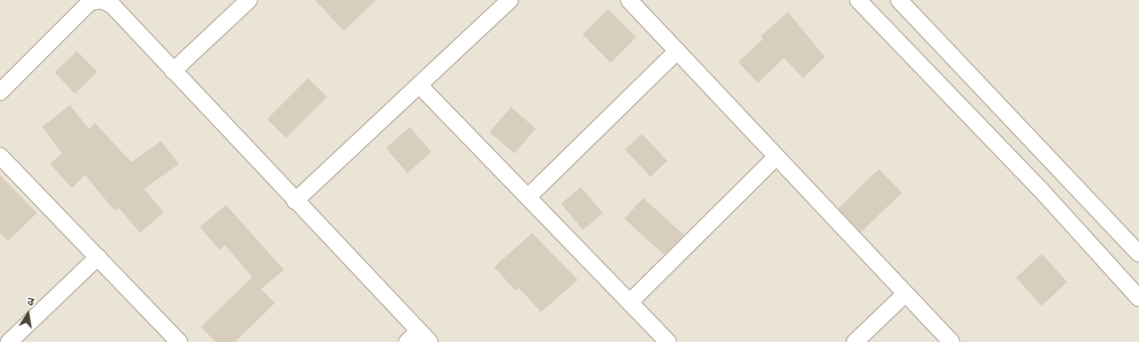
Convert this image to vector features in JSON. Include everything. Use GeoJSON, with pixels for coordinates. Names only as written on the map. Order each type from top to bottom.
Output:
{"type":"FeatureCollection","features":[{"type":"Feature","properties":{"kind":"street"},"geometry":{"type":"LineString","coordinates":[[0,92],[90,2],[102,0],[112,5],[295,201],[424,336],[407,342]]}},
{"type":"Feature","properties":{"kind":"street"},"geometry":{"type":"LineString","coordinates":[[173,71],[249,0]]}},
{"type":"Feature","properties":{"kind":"street"},"geometry":{"type":"LineString","coordinates":[[295,201],[510,0]]}},
{"type":"Feature","properties":{"kind":"street"},"geometry":{"type":"LineString","coordinates":[[629,0],[951,342]]}},
{"type":"Feature","properties":{"kind":"street"},"geometry":{"type":"LineString","coordinates":[[858,0],[1040,189],[1139,298]]}},
{"type":"Feature","properties":{"kind":"street"},"geometry":{"type":"LineString","coordinates":[[899,0],[1139,254]]}},
{"type":"Feature","properties":{"kind":"street"},"geometry":{"type":"LineString","coordinates":[[528,198],[677,51]]}},
{"type":"Feature","properties":{"kind":"street"},"geometry":{"type":"LineString","coordinates":[[419,85],[668,342]]}},
{"type":"Feature","properties":{"kind":"street"},"geometry":{"type":"LineString","coordinates":[[0,156],[179,342]]}},
{"type":"Feature","properties":{"kind":"street"},"geometry":{"type":"LineString","coordinates":[[630,302],[776,157]]}},
{"type":"Feature","properties":{"kind":"street"},"geometry":{"type":"LineString","coordinates":[[9,342],[98,257]]}},
{"type":"Feature","properties":{"kind":"street"},"geometry":{"type":"LineString","coordinates":[[855,342],[906,294]]}},
{"type":"Feature","properties":{"kind":"shaded area"},"geometry":{"type":"Polygon","coordinates":[[[0,0],[1139,0],[1139,342],[0,342],[0,0]]]}},
{"type":"Feature","properties":{"kind":"building"},"geometry":{"type":"Polygon","coordinates":[[[315,0],[376,0],[344,31],[315,0]]]}},
{"type":"Feature","properties":{"kind":"building"},"geometry":{"type":"Polygon","coordinates":[[[608,9],[636,37],[611,63],[583,34],[608,9]]]}},
{"type":"Feature","properties":{"kind":"building"},"geometry":{"type":"Polygon","coordinates":[[[788,12],[825,57],[803,78],[784,58],[758,83],[738,62],[763,39],[761,36],[788,12]]]}},
{"type":"Feature","properties":{"kind":"building"},"geometry":{"type":"Polygon","coordinates":[[[77,51],[97,72],[75,93],[55,73],[77,51]]]}},
{"type":"Feature","properties":{"kind":"building"},"geometry":{"type":"Polygon","coordinates":[[[308,78],[327,97],[286,138],[267,119],[308,78]]]}},
{"type":"Feature","properties":{"kind":"building"},"geometry":{"type":"Polygon","coordinates":[[[70,105],[89,129],[95,123],[131,162],[161,141],[179,164],[144,189],[164,212],[140,233],[119,208],[115,211],[85,175],[72,188],[50,164],[62,153],[42,127],[70,105]]]}},
{"type":"Feature","properties":{"kind":"building"},"geometry":{"type":"Polygon","coordinates":[[[511,107],[536,129],[514,154],[489,132],[511,107]]]}},
{"type":"Feature","properties":{"kind":"building"},"geometry":{"type":"Polygon","coordinates":[[[410,127],[432,152],[407,173],[386,148],[410,127]]]}},
{"type":"Feature","properties":{"kind":"building"},"geometry":{"type":"Polygon","coordinates":[[[642,134],[667,161],[650,177],[625,150],[642,134]]]}},
{"type":"Feature","properties":{"kind":"building"},"geometry":{"type":"Polygon","coordinates":[[[879,169],[902,193],[861,232],[838,209],[879,169]]]}},
{"type":"Feature","properties":{"kind":"building"},"geometry":{"type":"Polygon","coordinates":[[[0,175],[37,213],[8,241],[0,233],[0,175]]]}},
{"type":"Feature","properties":{"kind":"building"},"geometry":{"type":"Polygon","coordinates":[[[581,187],[603,213],[583,230],[561,204],[581,187]]]}},
{"type":"Feature","properties":{"kind":"building"},"geometry":{"type":"Polygon","coordinates":[[[643,198],[684,235],[665,256],[624,219],[643,198]]]}},
{"type":"Feature","properties":{"kind":"building"},"geometry":{"type":"Polygon","coordinates":[[[226,205],[284,270],[261,289],[275,303],[235,342],[216,342],[201,327],[252,277],[225,245],[219,250],[200,227],[226,205]]]}},
{"type":"Feature","properties":{"kind":"building"},"geometry":{"type":"Polygon","coordinates":[[[532,233],[578,280],[541,312],[519,288],[516,291],[494,267],[532,233]]]}},
{"type":"Feature","properties":{"kind":"building"},"geometry":{"type":"Polygon","coordinates":[[[1042,254],[1067,282],[1041,306],[1016,277],[1042,254]]]}}]}
